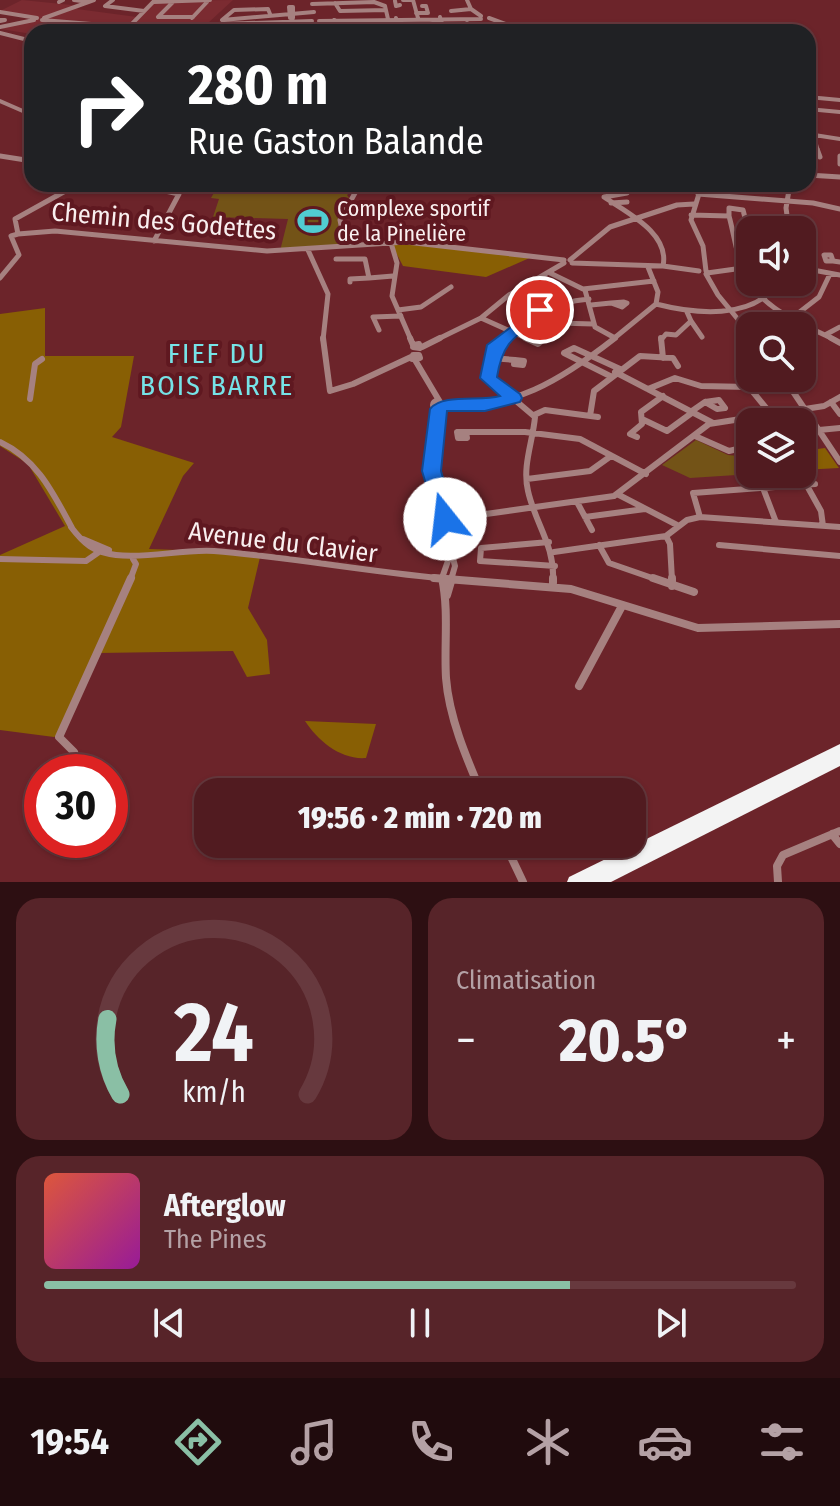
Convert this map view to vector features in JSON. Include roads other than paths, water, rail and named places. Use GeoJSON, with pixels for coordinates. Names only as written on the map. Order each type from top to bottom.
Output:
{"type":"FeatureCollection","features":[{"type":"Feature","properties":{"kind":"highway"},"geometry":{"type":"LineString","coordinates":[[596,882],[840,750]]}},
{"type":"Feature","properties":{"kind":"highway"},"geometry":{"type":"LineString","coordinates":[[719,815],[840,759]]}},
{"type":"Feature","properties":{"kind":"highway"},"geometry":{"type":"LineString","coordinates":[[575,882],[702,824]]}},
{"type":"Feature","properties":{"kind":"street"},"geometry":{"type":"LineString","coordinates":[[74,0],[92,1]]}},
{"type":"Feature","properties":{"kind":"street"},"geometry":{"type":"LineString","coordinates":[[113,0],[105,6],[144,11]]}},
{"type":"Feature","properties":{"kind":"street"},"geometry":{"type":"LineString","coordinates":[[395,0],[396,6],[414,0],[417,15]]}},
{"type":"Feature","properties":{"kind":"street"},"geometry":{"type":"LineString","coordinates":[[467,0],[471,9],[483,17],[505,24]]}},
{"type":"Feature","properties":{"kind":"street"},"geometry":{"type":"LineString","coordinates":[[0,22],[39,19],[92,1]]}},
{"type":"Feature","properties":{"kind":"street"},"geometry":{"type":"LineString","coordinates":[[131,24],[155,1],[208,1],[190,24]]}},
{"type":"Feature","properties":{"kind":"street"},"geometry":{"type":"LineString","coordinates":[[173,1],[158,17],[193,17]]}},
{"type":"Feature","properties":{"kind":"street"},"geometry":{"type":"LineString","coordinates":[[388,19],[385,6],[374,1],[312,2],[316,24],[334,20],[388,19],[428,13],[426,6],[422,6]]}},
{"type":"Feature","properties":{"kind":"street"},"geometry":{"type":"LineString","coordinates":[[335,3],[340,15],[362,14]]}},
{"type":"Feature","properties":{"kind":"street"},"geometry":{"type":"LineString","coordinates":[[448,4],[450,13],[471,9]]}},
{"type":"Feature","properties":{"kind":"street"},"geometry":{"type":"LineString","coordinates":[[270,14],[268,9],[237,10],[222,20],[314,12]]}},
{"type":"Feature","properties":{"kind":"street"},"geometry":{"type":"LineString","coordinates":[[340,11],[386,10]]}},
{"type":"Feature","properties":{"kind":"street"},"geometry":{"type":"LineString","coordinates":[[417,15],[467,21],[483,17]]}},
{"type":"Feature","properties":{"kind":"street"},"geometry":{"type":"LineString","coordinates":[[0,22],[18,16],[95,24]]}},
{"type":"Feature","properties":{"kind":"street"},"geometry":{"type":"LineString","coordinates":[[430,24],[442,23],[440,17]]}},
{"type":"Feature","properties":{"kind":"street"},"geometry":{"type":"LineString","coordinates":[[395,24],[396,18]]}},
{"type":"Feature","properties":{"kind":"street"},"geometry":{"type":"LineString","coordinates":[[334,20],[336,24]]}},
{"type":"Feature","properties":{"kind":"street"},"geometry":{"type":"LineString","coordinates":[[0,22],[24,37]]}},
{"type":"Feature","properties":{"kind":"street"},"geometry":{"type":"LineString","coordinates":[[816,98],[840,100]]}},
{"type":"Feature","properties":{"kind":"street"},"geometry":{"type":"LineString","coordinates":[[0,101],[24,112]]}},
{"type":"Feature","properties":{"kind":"street"},"geometry":{"type":"LineString","coordinates":[[816,110],[840,112]]}},
{"type":"Feature","properties":{"kind":"street"},"geometry":{"type":"LineString","coordinates":[[816,135],[840,139]]}},
{"type":"Feature","properties":{"kind":"street"},"geometry":{"type":"LineString","coordinates":[[816,148],[820,157]]}},
{"type":"Feature","properties":{"kind":"street"},"geometry":{"type":"LineString","coordinates":[[0,156],[24,160]]}},
{"type":"Feature","properties":{"kind":"street"},"geometry":{"type":"LineString","coordinates":[[840,156],[840,164]]}},
{"type":"Feature","properties":{"kind":"street"},"geometry":{"type":"LineString","coordinates":[[816,176],[840,177]]}},
{"type":"Feature","properties":{"kind":"street"},"geometry":{"type":"LineString","coordinates":[[0,278],[19,255],[14,235],[15,219],[22,212],[62,192]]}},
{"type":"Feature","properties":{"kind":"street"},"geometry":{"type":"LineString","coordinates":[[154,241],[179,194],[170,192]]}},
{"type":"Feature","properties":{"kind":"street"},"geometry":{"type":"LineString","coordinates":[[345,245],[339,228],[340,220],[352,208],[355,192]]}},
{"type":"Feature","properties":{"kind":"street"},"geometry":{"type":"LineString","coordinates":[[788,216],[789,192]]}},
{"type":"Feature","properties":{"kind":"street"},"geometry":{"type":"LineString","coordinates":[[627,193],[604,197],[655,236],[665,256],[665,266]]}},
{"type":"Feature","properties":{"kind":"street"},"geometry":{"type":"LineString","coordinates":[[736,316],[704,272],[703,246],[691,215],[698,194],[813,203],[840,209]]}},
{"type":"Feature","properties":{"kind":"street"},"geometry":{"type":"LineString","coordinates":[[611,203],[627,202]]}},
{"type":"Feature","properties":{"kind":"street"},"geometry":{"type":"LineString","coordinates":[[308,250],[328,294],[323,342],[329,389],[333,392],[481,318],[509,295],[567,263],[602,231],[677,205],[694,204]]}},
{"type":"Feature","properties":{"kind":"street"},"geometry":{"type":"LineString","coordinates":[[736,243],[729,208],[743,210],[744,216]]}},
{"type":"Feature","properties":{"kind":"street"},"geometry":{"type":"LineString","coordinates":[[622,213],[630,211]]}},
{"type":"Feature","properties":{"kind":"street"},"geometry":{"type":"LineString","coordinates":[[691,215],[729,216]]}},
{"type":"Feature","properties":{"kind":"street","name":"Chemin des Godettes"},"geometry":{"type":"LineString","coordinates":[[0,237],[55,231],[253,250],[308,250],[406,242],[567,263],[665,266],[704,272]]}},
{"type":"Feature","properties":{"kind":"street"},"geometry":{"type":"LineString","coordinates":[[391,243],[397,263],[392,296],[438,405],[431,471],[455,566],[446,597]]}},
{"type":"Feature","properties":{"kind":"street"},"geometry":{"type":"LineString","coordinates":[[336,259],[373,259]]}},
{"type":"Feature","properties":{"kind":"street"},"geometry":{"type":"LineString","coordinates":[[365,259],[369,278]]}},
{"type":"Feature","properties":{"kind":"street"},"geometry":{"type":"LineString","coordinates":[[438,405],[485,406],[551,382],[615,338],[656,304],[658,292],[647,266]]}},
{"type":"Feature","properties":{"kind":"street"},"geometry":{"type":"LineString","coordinates":[[704,272],[736,269]]}},
{"type":"Feature","properties":{"kind":"street"},"geometry":{"type":"LineString","coordinates":[[816,271],[840,275]]}},
{"type":"Feature","properties":{"kind":"street"},"geometry":{"type":"LineString","coordinates":[[550,273],[585,287],[654,281]]}},
{"type":"Feature","properties":{"kind":"street"},"geometry":{"type":"LineString","coordinates":[[800,312],[819,297],[830,274]]}},
{"type":"Feature","properties":{"kind":"street"},"geometry":{"type":"LineString","coordinates":[[350,282],[350,279],[393,276]]}},
{"type":"Feature","properties":{"kind":"street"},"geometry":{"type":"LineString","coordinates":[[378,320],[421,307],[451,287]]}},
{"type":"Feature","properties":{"kind":"street"},"geometry":{"type":"LineString","coordinates":[[585,287],[593,324],[601,332],[615,338]]}},
{"type":"Feature","properties":{"kind":"street"},"geometry":{"type":"LineString","coordinates":[[656,304],[687,312],[731,310],[763,298],[783,312]]}},
{"type":"Feature","properties":{"kind":"street"},"geometry":{"type":"LineString","coordinates":[[534,415],[489,378],[495,345],[548,305],[611,303]]}},
{"type":"Feature","properties":{"kind":"street"},"geometry":{"type":"LineString","coordinates":[[374,308],[379,330]]}},
{"type":"Feature","properties":{"kind":"street"},"geometry":{"type":"LineString","coordinates":[[687,312],[694,329]]}},
{"type":"Feature","properties":{"kind":"street"},"geometry":{"type":"LineString","coordinates":[[481,318],[533,339]]}},
{"type":"Feature","properties":{"kind":"street"},"geometry":{"type":"LineString","coordinates":[[663,358],[661,338],[666,334],[676,335],[691,321]]}},
{"type":"Feature","properties":{"kind":"street"},"geometry":{"type":"LineString","coordinates":[[568,323],[593,324]]}},
{"type":"Feature","properties":{"kind":"street"},"geometry":{"type":"LineString","coordinates":[[825,335],[840,327]]}},
{"type":"Feature","properties":{"kind":"street"},"geometry":{"type":"LineString","coordinates":[[681,330],[700,330],[702,337]]}},
{"type":"Feature","properties":{"kind":"street"},"geometry":{"type":"LineString","coordinates":[[816,330],[840,343]]}},
{"type":"Feature","properties":{"kind":"street"},"geometry":{"type":"LineString","coordinates":[[615,372],[581,362],[564,353],[574,348],[591,355],[615,372],[713,423]]}},
{"type":"Feature","properties":{"kind":"street"},"geometry":{"type":"LineString","coordinates":[[590,416],[594,391],[615,372],[640,356],[677,360],[678,366]]}},
{"type":"Feature","properties":{"kind":"street"},"geometry":{"type":"LineString","coordinates":[[492,358],[515,360]]}},
{"type":"Feature","properties":{"kind":"street"},"geometry":{"type":"LineString","coordinates":[[30,399],[35,364],[42,359]]}},
{"type":"Feature","properties":{"kind":"street"},"geometry":{"type":"LineString","coordinates":[[648,389],[660,381],[683,378],[710,387],[730,384],[749,387],[765,408]]}},
{"type":"Feature","properties":{"kind":"street"},"geometry":{"type":"LineString","coordinates":[[643,421],[641,412],[663,396]]}},
{"type":"Feature","properties":{"kind":"street"},"geometry":{"type":"LineString","coordinates":[[809,408],[840,397]]}},
{"type":"Feature","properties":{"kind":"street"},"geometry":{"type":"LineString","coordinates":[[643,421],[664,430],[673,423],[676,425],[705,402]]}},
{"type":"Feature","properties":{"kind":"street"},"geometry":{"type":"LineString","coordinates":[[831,402],[840,414]]}},
{"type":"Feature","properties":{"kind":"street"},"geometry":{"type":"LineString","coordinates":[[534,415],[545,410],[598,417]]}},
{"type":"Feature","properties":{"kind":"street"},"geometry":{"type":"LineString","coordinates":[[534,415],[526,456],[528,492],[554,552],[553,583]]}},
{"type":"Feature","properties":{"kind":"street"},"geometry":{"type":"LineString","coordinates":[[443,520],[619,495],[713,423],[736,419]]}},
{"type":"Feature","properties":{"kind":"street"},"geometry":{"type":"LineString","coordinates":[[637,437],[630,434],[643,421]]}},
{"type":"Feature","properties":{"kind":"street"},"geometry":{"type":"LineString","coordinates":[[816,426],[840,462]]}},
{"type":"Feature","properties":{"kind":"street"},"geometry":{"type":"LineString","coordinates":[[819,430],[840,428]]}},
{"type":"Feature","properties":{"kind":"street"},"geometry":{"type":"LineString","coordinates":[[455,432],[458,438],[467,438],[466,432],[532,433],[580,439],[646,474]]}},
{"type":"Feature","properties":{"kind":"street"},"geometry":{"type":"LineString","coordinates":[[695,436],[736,453]]}},
{"type":"Feature","properties":{"kind":"street","name":"Avenue du Clavier"},"geometry":{"type":"LineString","coordinates":[[0,442],[14,447],[36,465],[80,541],[99,552],[117,555],[146,552]]}},
{"type":"Feature","properties":{"kind":"street"},"geometry":{"type":"LineString","coordinates":[[527,479],[590,471],[611,456]]}},
{"type":"Feature","properties":{"kind":"street"},"geometry":{"type":"LineString","coordinates":[[700,517],[693,493],[763,488],[776,522]]}},
{"type":"Feature","properties":{"kind":"street"},"geometry":{"type":"LineString","coordinates":[[808,488],[821,511],[823,526]]}},
{"type":"Feature","properties":{"kind":"street"},"geometry":{"type":"LineString","coordinates":[[619,495],[679,526]]}},
{"type":"Feature","properties":{"kind":"street"},"geometry":{"type":"LineString","coordinates":[[577,502],[592,530]]}},
{"type":"Feature","properties":{"kind":"street"},"geometry":{"type":"LineString","coordinates":[[585,517],[647,509]]}},
{"type":"Feature","properties":{"kind":"street"},"geometry":{"type":"LineString","coordinates":[[554,552],[666,536],[687,520],[700,517],[840,527]]}},
{"type":"Feature","properties":{"kind":"street","name":"Avenue du Clavier"},"geometry":{"type":"LineString","coordinates":[[71,527],[91,544],[124,552],[186,550],[288,557],[360,571],[571,589],[698,628],[840,624]]}},
{"type":"Feature","properties":{"kind":"street"},"geometry":{"type":"LineString","coordinates":[[666,536],[670,544],[672,586]]}},
{"type":"Feature","properties":{"kind":"street"},"geometry":{"type":"LineString","coordinates":[[549,542],[481,548],[480,561],[555,566]]}},
{"type":"Feature","properties":{"kind":"street"},"geometry":{"type":"LineString","coordinates":[[599,545],[609,563],[694,592]]}},
{"type":"Feature","properties":{"kind":"street"},"geometry":{"type":"LineString","coordinates":[[719,545],[840,556]]}},
{"type":"Feature","properties":{"kind":"street"},"geometry":{"type":"LineString","coordinates":[[451,551],[442,578],[446,597],[446,681],[462,746],[475,778]]}},
{"type":"Feature","properties":{"kind":"street"},"geometry":{"type":"LineString","coordinates":[[0,559],[86,561],[99,552],[124,552]]}},
{"type":"Feature","properties":{"kind":"street"},"geometry":{"type":"LineString","coordinates":[[74,752],[59,737],[132,575],[136,564],[133,559]]}},
{"type":"Feature","properties":{"kind":"street"},"geometry":{"type":"LineString","coordinates":[[579,686],[622,606]]}},
{"type":"Feature","properties":{"kind":"street"},"geometry":{"type":"LineString","coordinates":[[778,882],[777,866],[783,855],[836,832],[840,844]]}},
{"type":"Feature","properties":{"kind":"street"},"geometry":{"type":"LineString","coordinates":[[512,858],[523,882]]}},
{"type":"Feature","properties":{"kind":"place","name":"Complexe sportif de la Pinelière"},"geometry":{"type":"Point","coordinates":[313,221]}},
{"type":"Feature","properties":{"kind":"district","name":"FIEF DU BOIS BARRE"},"geometry":{"type":"Point","coordinates":[217,369]}}]}
